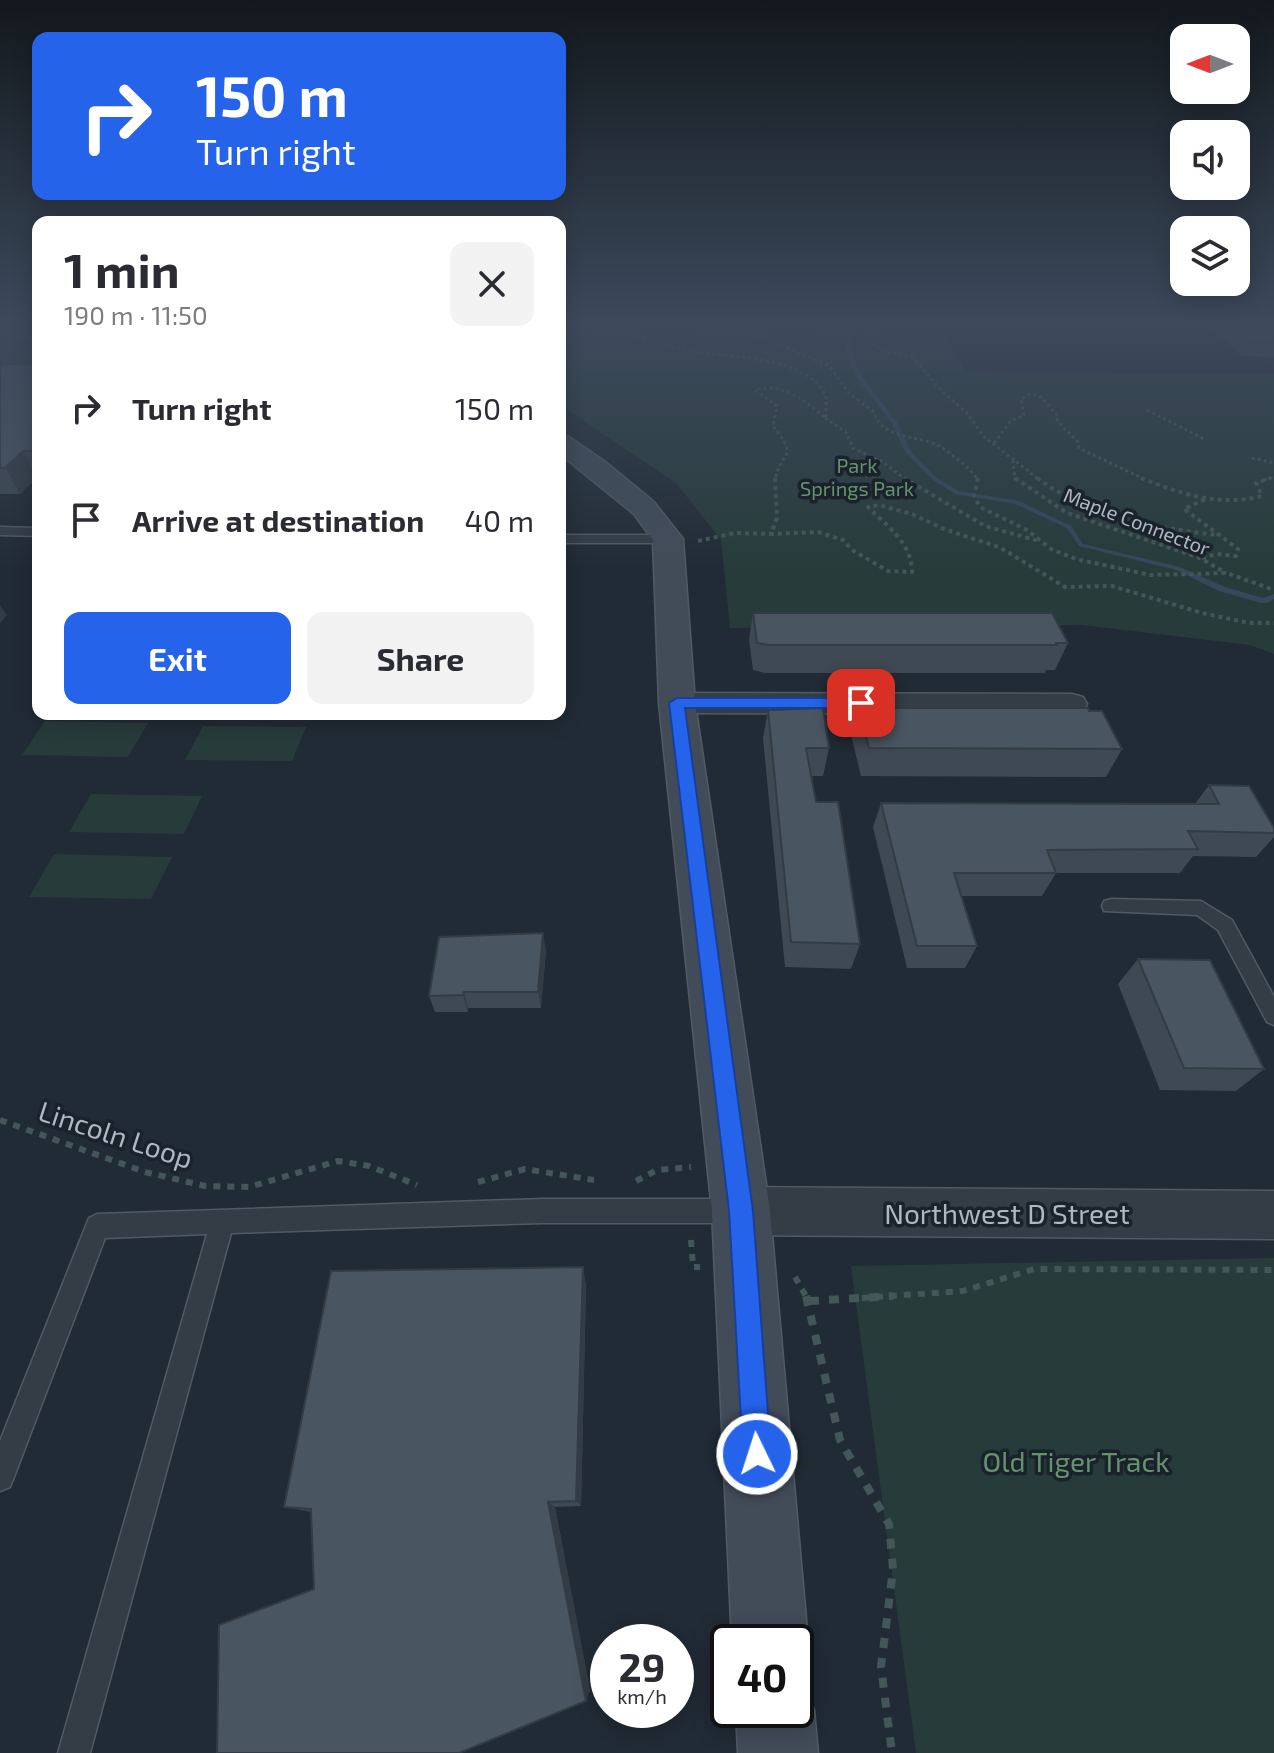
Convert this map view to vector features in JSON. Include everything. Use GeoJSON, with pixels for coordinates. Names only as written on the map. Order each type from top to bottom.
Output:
{"type":"FeatureCollection","features":[{"type":"Feature","properties":{"kind":"street"},"geometry":{"type":"LineString","coordinates":[[566,446],[595,467],[680,541],[677,703],[741,1211],[769,1624]]}},
{"type":"Feature","properties":{"kind":"street"},"geometry":{"type":"LineString","coordinates":[[677,703],[1072,704]]}},
{"type":"Feature","properties":{"kind":"street","name":"Northwest D Street"},"geometry":{"type":"LineString","coordinates":[[741,1211],[1274,1215]]}},
{"type":"Feature","properties":{"kind":"street"},"geometry":{"type":"LineString","coordinates":[[776,1728],[778,1753]]}},
{"type":"Feature","properties":{"kind":"lane"},"geometry":{"type":"LineString","coordinates":[[0,531],[32,532]]}},
{"type":"Feature","properties":{"kind":"lane"},"geometry":{"type":"LineString","coordinates":[[566,539],[680,541]]}},
{"type":"Feature","properties":{"kind":"lane"},"geometry":{"type":"LineString","coordinates":[[1111,906],[1201,908],[1225,925],[1274,1016]]}},
{"type":"Feature","properties":{"kind":"lane"},"geometry":{"type":"LineString","coordinates":[[0,1477],[97,1226],[542,1211],[741,1211]]}},
{"type":"Feature","properties":{"kind":"lane"},"geometry":{"type":"LineString","coordinates":[[74,1753],[223,1220]]}},
{"type":"Feature","properties":{"kind":"path"},"geometry":{"type":"LineString","coordinates":[[771,534],[780,516],[775,486],[778,467],[787,458],[788,451],[784,439],[773,426],[777,406]]}},
{"type":"Feature","properties":{"kind":"path"},"geometry":{"type":"LineString","coordinates":[[813,406],[824,418],[846,432],[853,448],[883,462],[907,481],[985,526],[1044,542]]}},
{"type":"Feature","properties":{"kind":"path"},"geometry":{"type":"LineString","coordinates":[[824,418],[828,416],[829,406]]}},
{"type":"Feature","properties":{"kind":"path"},"geometry":{"type":"LineString","coordinates":[[866,406],[885,429],[939,446],[969,468],[978,478],[974,496],[980,507],[1027,530],[1051,549],[1076,559],[1150,575],[1227,573],[1274,590]]}},
{"type":"Feature","properties":{"kind":"path"},"geometry":{"type":"LineString","coordinates":[[959,406],[1013,460],[1042,482],[1077,501],[1168,530],[1218,535]]}},
{"type":"Feature","properties":{"kind":"path"},"geometry":{"type":"LineString","coordinates":[[994,443],[1011,421],[1024,415],[1022,406]]}},
{"type":"Feature","properties":{"kind":"path"},"geometry":{"type":"LineString","coordinates":[[1049,406],[1058,416],[1059,425],[1078,442],[1079,448],[1145,480],[1208,498],[1251,501],[1262,496],[1256,483],[1274,477]]}},
{"type":"Feature","properties":{"kind":"path"},"geometry":{"type":"LineString","coordinates":[[1147,410],[1204,439]]}},
{"type":"Feature","properties":{"kind":"path"},"geometry":{"type":"LineString","coordinates":[[1252,458],[1274,463]]}},
{"type":"Feature","properties":{"kind":"path","name":"Maple Connector"},"geometry":{"type":"LineString","coordinates":[[1013,460],[1015,481],[1040,499],[1058,505],[1067,513],[1200,558],[1227,573]]}},
{"type":"Feature","properties":{"kind":"path"},"geometry":{"type":"LineString","coordinates":[[1200,558],[1217,554],[1236,556],[1238,549],[1197,522],[1184,508],[1205,502],[1208,498]]}},
{"type":"Feature","properties":{"kind":"path"},"geometry":{"type":"LineString","coordinates":[[680,541],[735,533],[818,532],[843,540],[852,550],[888,571],[912,572],[914,567],[902,538],[868,507],[879,505],[924,517],[944,529],[1001,548],[1065,587],[1112,586],[1202,613],[1249,623],[1274,623]]}},
{"type":"Feature","properties":{"kind":"path","name":"Lincoln Loop"},"geometry":{"type":"LineString","coordinates":[[0,1120],[179,1182],[236,1188],[275,1180],[312,1166],[351,1162],[418,1185],[431,1185]]}},
{"type":"Feature","properties":{"kind":"path"},"geometry":{"type":"LineString","coordinates":[[624,1181],[636,1181],[657,1170],[684,1167]]}},
{"type":"Feature","properties":{"kind":"path"},"geometry":{"type":"LineString","coordinates":[[468,1184],[525,1169],[599,1181]]}},
{"type":"Feature","properties":{"kind":"path"},"geometry":{"type":"LineString","coordinates":[[787,1265],[809,1301],[840,1440],[889,1524],[893,1569],[881,1667],[892,1753]]}},
{"type":"Feature","properties":{"kind":"path"},"geometry":{"type":"LineString","coordinates":[[809,1301],[963,1291],[1034,1269],[1274,1270]]}},
{"type":"Feature","properties":{"kind":"green space","name":"Park Springs Park"},"geometry":{"type":"Polygon","coordinates":[[[566,406],[1274,406],[1274,654],[1250,645],[1082,625],[730,628],[721,540],[677,484],[566,409],[566,406]]]}},
{"type":"Feature","properties":{"kind":"green space"},"geometry":{"type":"Polygon","coordinates":[[[45,721],[148,723],[128,757],[22,755],[45,721]]]}},
{"type":"Feature","properties":{"kind":"green space"},"geometry":{"type":"Polygon","coordinates":[[[203,726],[306,727],[292,761],[185,760],[203,726]]]}},
{"type":"Feature","properties":{"kind":"green space"},"geometry":{"type":"Polygon","coordinates":[[[91,794],[202,796],[184,834],[69,832],[91,794]]]}},
{"type":"Feature","properties":{"kind":"green space"},"geometry":{"type":"Polygon","coordinates":[[[54,854],[172,857],[151,899],[29,897],[54,854]]]}},
{"type":"Feature","properties":{"kind":"green space","name":"Old Tiger Track"},"geometry":{"type":"Polygon","coordinates":[[[1274,1258],[1274,1753],[916,1753],[851,1266],[1274,1258]]]}},
{"type":"Feature","properties":{"kind":"building"},"geometry":{"type":"Polygon","coordinates":[[[0,406],[32,406],[32,451],[23,451],[5,468],[0,468],[0,406]]]}},
{"type":"Feature","properties":{"kind":"building"},"geometry":{"type":"Polygon","coordinates":[[[753,613],[1052,613],[1068,643],[769,645],[757,643],[753,613]]]}},
{"type":"Feature","properties":{"kind":"building"},"geometry":{"type":"Polygon","coordinates":[[[823,708],[829,748],[806,748],[816,802],[838,802],[860,944],[791,942],[768,710],[823,708]]]}},
{"type":"Feature","properties":{"kind":"building"},"geometry":{"type":"Polygon","coordinates":[[[858,708],[1088,708],[1089,711],[1102,711],[1122,749],[869,748],[858,708]]]}},
{"type":"Feature","properties":{"kind":"building"},"geometry":{"type":"Polygon","coordinates":[[[1209,785],[1249,786],[1274,833],[1188,831],[1198,849],[1047,850],[1056,873],[954,873],[977,946],[917,946],[881,803],[1219,804],[1209,785]]]}},
{"type":"Feature","properties":{"kind":"building"},"geometry":{"type":"Polygon","coordinates":[[[543,933],[538,992],[464,992],[463,995],[429,996],[439,937],[543,933]]]}},
{"type":"Feature","properties":{"kind":"building"},"geometry":{"type":"Polygon","coordinates":[[[1138,959],[1210,960],[1264,1069],[1184,1068],[1138,959]]]}},
{"type":"Feature","properties":{"kind":"building"},"geometry":{"type":"Polygon","coordinates":[[[583,1267],[576,1501],[548,1502],[586,1701],[459,1753],[217,1753],[219,1625],[314,1589],[311,1509],[284,1507],[331,1271],[583,1267]]]}},
{"type":"Feature","properties":{"kind":"waterway"},"geometry":{"type":"LineString","coordinates":[[882,406],[894,422],[908,452],[935,479],[957,493],[1017,502],[1069,527],[1081,545],[1178,568],[1222,589],[1264,601],[1274,596]]}},
{"type":"Feature","properties":{"kind":"route"},"geometry":{"type":"LineString","coordinates":[[757,1454],[741,1211],[677,703],[861,703]]}}]}
